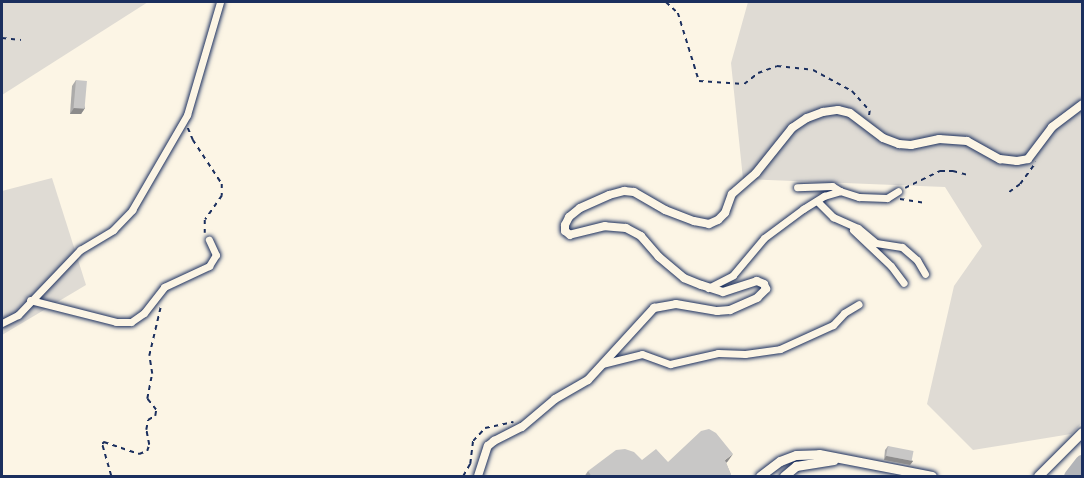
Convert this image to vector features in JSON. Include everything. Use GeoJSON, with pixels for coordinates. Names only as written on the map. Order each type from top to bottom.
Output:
{"type":"FeatureCollection","features":[{"type":"Feature","properties":{"kind":"main road"},"geometry":{"type":"LineString","coordinates":[[1038,477],[1083,432]]}},
{"type":"Feature","properties":{"kind":"main road"},"geometry":{"type":"LineString","coordinates":[[763,475],[780,461],[796,455],[819,454],[932,477]]}},
{"type":"Feature","properties":{"kind":"main road"},"geometry":{"type":"LineString","coordinates":[[784,477],[796,466],[842,459]]}},
{"type":"Feature","properties":{"kind":"street"},"geometry":{"type":"LineString","coordinates":[[2,323],[18,315],[80,250],[113,230],[132,210],[187,115],[220,2]]}},
{"type":"Feature","properties":{"kind":"street"},"geometry":{"type":"LineString","coordinates":[[478,477],[488,446],[522,427],[555,399],[588,380],[654,308],[676,304],[717,311],[730,310],[757,298],[766,290],[764,284],[757,281],[723,292],[684,278],[634,231],[605,226],[570,235],[565,231],[569,217],[591,203],[624,191],[645,196],[665,210],[709,224],[718,220],[725,213],[732,194],[756,173],[792,128],[807,118],[838,110],[850,113],[883,138],[899,144],[911,145],[939,139],[967,141],[1000,159],[1017,161],[1028,159],[1052,127],[1083,104]]}},
{"type":"Feature","properties":{"kind":"street"},"geometry":{"type":"LineString","coordinates":[[797,187],[832,186],[840,191],[859,196],[888,198],[898,191]]}},
{"type":"Feature","properties":{"kind":"street"},"geometry":{"type":"LineString","coordinates":[[708,288],[733,275],[765,238],[817,201],[840,191]]}},
{"type":"Feature","properties":{"kind":"street"},"geometry":{"type":"LineString","coordinates":[[817,201],[833,217],[858,228],[876,243],[902,247],[917,260],[925,274]]}},
{"type":"Feature","properties":{"kind":"street"},"geometry":{"type":"LineString","coordinates":[[847,224],[891,266],[904,283]]}},
{"type":"Feature","properties":{"kind":"street"},"geometry":{"type":"LineString","coordinates":[[30,300],[116,322],[131,322],[144,313],[164,287],[209,267],[216,255],[209,240]]}},
{"type":"Feature","properties":{"kind":"street"},"geometry":{"type":"LineString","coordinates":[[602,364],[642,354],[670,364],[718,352],[745,354],[780,350],[833,324],[844,313],[859,304]]}},
{"type":"Feature","properties":{"kind":"path"},"geometry":{"type":"LineString","coordinates":[[666,2],[678,13],[699,81],[744,84],[758,73],[777,66],[813,70],[852,91],[870,111],[867,124]]}},
{"type":"Feature","properties":{"kind":"path"},"geometry":{"type":"LineString","coordinates":[[2,38],[21,40]]}},
{"type":"Feature","properties":{"kind":"path"},"geometry":{"type":"LineString","coordinates":[[187,115],[188,130],[193,140],[222,184],[222,196],[205,220],[204,230],[209,240]]}},
{"type":"Feature","properties":{"kind":"path"},"geometry":{"type":"LineString","coordinates":[[1009,192],[1020,184],[1036,164],[1035,152]]}},
{"type":"Feature","properties":{"kind":"path"},"geometry":{"type":"LineString","coordinates":[[898,191],[940,171],[953,171],[968,175]]}},
{"type":"Feature","properties":{"kind":"path"},"geometry":{"type":"LineString","coordinates":[[888,198],[926,203]]}},
{"type":"Feature","properties":{"kind":"path"},"geometry":{"type":"LineString","coordinates":[[111,477],[102,444],[104,442],[139,454],[147,451],[149,445],[146,430],[148,420],[155,416],[156,410],[147,399],[152,374],[149,356],[161,305]]}},
{"type":"Feature","properties":{"kind":"shaded area"},"geometry":{"type":"Polygon","coordinates":[[[2,2],[148,2],[2,95],[2,2]]]}},
{"type":"Feature","properties":{"kind":"shaded area"},"geometry":{"type":"Polygon","coordinates":[[[748,2],[1082,2],[1082,423],[1071,434],[973,450],[927,404],[954,286],[982,246],[945,187],[743,179],[731,63],[748,2]]]}},
{"type":"Feature","properties":{"kind":"shaded area"},"geometry":{"type":"Polygon","coordinates":[[[52,178],[86,285],[2,335],[2,191],[52,178]]]}},
{"type":"Feature","properties":{"kind":"building"},"geometry":{"type":"Polygon","coordinates":[[[76,80],[87,81],[85,109],[74,108],[76,80]]]}},
{"type":"Feature","properties":{"kind":"building"},"geometry":{"type":"Polygon","coordinates":[[[709,429],[716,433],[733,454],[725,460],[732,477],[592,477],[588,471],[616,450],[625,449],[634,452],[642,460],[656,449],[668,462],[701,431],[709,429]]]}},
{"type":"Feature","properties":{"kind":"building"},"geometry":{"type":"Polygon","coordinates":[[[888,446],[914,451],[912,461],[886,456],[888,446]]]}},
{"type":"Feature","properties":{"kind":"waterway"},"geometry":{"type":"LineString","coordinates":[[1071,476],[1082,462]]}}]}
